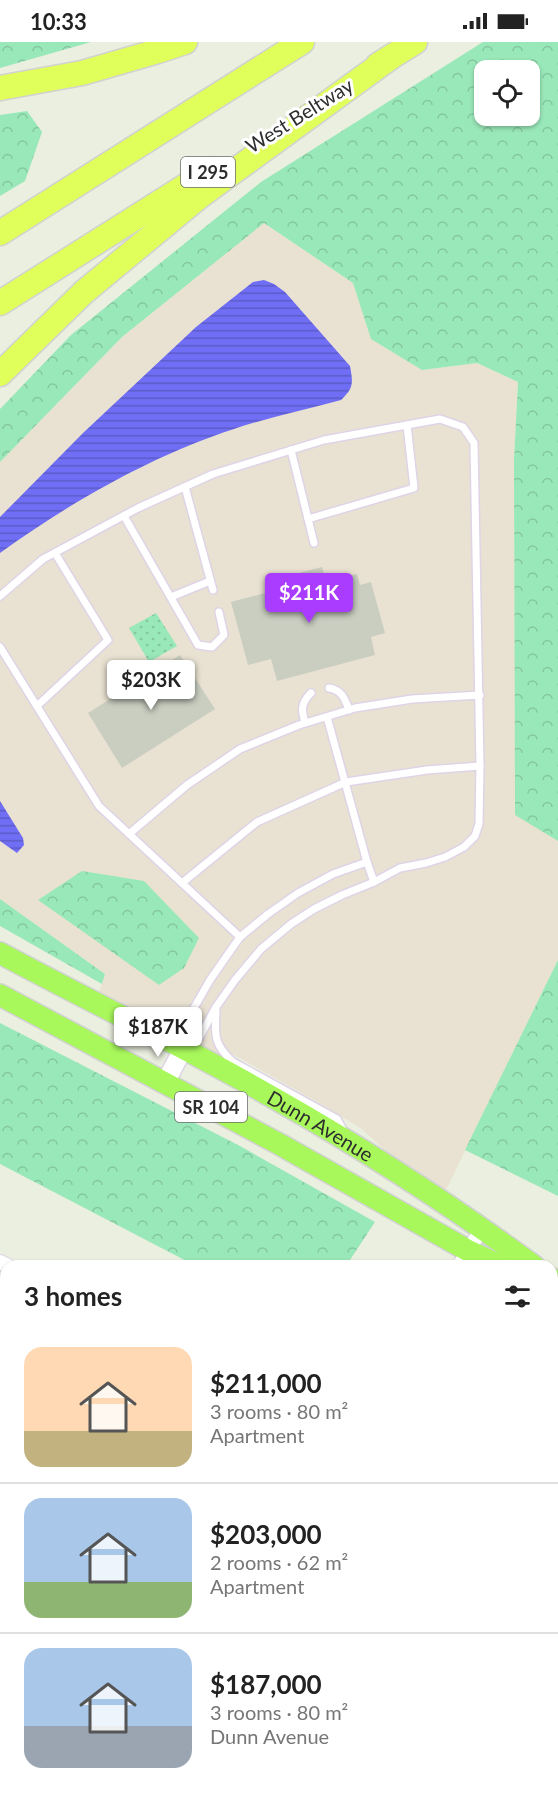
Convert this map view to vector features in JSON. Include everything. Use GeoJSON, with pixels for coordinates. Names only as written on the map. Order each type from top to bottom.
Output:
{"type":"FeatureCollection","features":[{"type":"Feature","properties":{"kind":"highway"},"geometry":{"type":"LineString","coordinates":[[0,88],[82,73],[185,42]]}},
{"type":"Feature","properties":{"kind":"highway"},"geometry":{"type":"LineString","coordinates":[[0,233],[302,42]]}},
{"type":"Feature","properties":{"kind":"highway","name":"West Beltway"},"geometry":{"type":"LineString","coordinates":[[0,303],[415,42]]}},
{"type":"Feature","properties":{"kind":"highway"},"geometry":{"type":"LineString","coordinates":[[0,374],[84,292],[200,196],[391,57]]}},
{"type":"Feature","properties":{"kind":"main road","name":"Dunn Avenue"},"geometry":{"type":"LineString","coordinates":[[0,953],[273,1097],[351,1143],[482,1228],[526,1260]]}},
{"type":"Feature","properties":{"kind":"main road","name":"Dunn Avenue"},"geometry":{"type":"LineString","coordinates":[[0,995],[281,1145],[463,1258]]}},
{"type":"Feature","properties":{"kind":"main road"},"geometry":{"type":"LineString","coordinates":[[165,1083],[183,1049]]}},
{"type":"Feature","properties":{"kind":"street"},"geometry":{"type":"LineString","coordinates":[[463,1258],[482,1228]]}},
{"type":"Feature","properties":{"kind":"lane"},"geometry":{"type":"LineString","coordinates":[[0,596],[43,559],[124,516],[213,474],[324,440],[440,418],[463,427],[474,443],[480,695],[480,803],[479,824],[475,836],[464,847],[445,857],[400,868],[314,909],[291,924],[261,949],[216,1007],[199,1038],[183,1049]]}},
{"type":"Feature","properties":{"kind":"lane"},"geometry":{"type":"LineString","coordinates":[[308,519],[414,488],[407,425]]}},
{"type":"Feature","properties":{"kind":"lane"},"geometry":{"type":"LineString","coordinates":[[291,450],[314,543]]}},
{"type":"Feature","properties":{"kind":"lane"},"geometry":{"type":"LineString","coordinates":[[184,487],[213,590]]}},
{"type":"Feature","properties":{"kind":"lane"},"geometry":{"type":"LineString","coordinates":[[124,516],[198,645],[212,647],[224,635],[219,612]]}},
{"type":"Feature","properties":{"kind":"lane"},"geometry":{"type":"LineString","coordinates":[[37,705],[108,640],[55,553]]}},
{"type":"Feature","properties":{"kind":"lane"},"geometry":{"type":"LineString","coordinates":[[171,597],[210,581]]}},
{"type":"Feature","properties":{"kind":"lane"},"geometry":{"type":"LineString","coordinates":[[0,647],[99,806],[240,938]]}},
{"type":"Feature","properties":{"kind":"lane"},"geometry":{"type":"LineString","coordinates":[[329,688],[336,689],[342,694],[349,710]]}},
{"type":"Feature","properties":{"kind":"lane"},"geometry":{"type":"LineString","coordinates":[[306,722],[302,705],[311,693]]}},
{"type":"Feature","properties":{"kind":"lane"},"geometry":{"type":"LineString","coordinates":[[129,834],[187,785],[240,749],[306,722],[349,710],[412,699],[480,695]]}},
{"type":"Feature","properties":{"kind":"lane"},"geometry":{"type":"LineString","coordinates":[[327,717],[374,882]]}},
{"type":"Feature","properties":{"kind":"lane"},"geometry":{"type":"LineString","coordinates":[[182,883],[257,822],[346,782],[427,770],[480,766]]}},
{"type":"Feature","properties":{"kind":"lane"},"geometry":{"type":"LineString","coordinates":[[183,1049],[182,1029],[210,980],[240,938],[298,893],[333,874],[367,862]]}},
{"type":"Feature","properties":{"kind":"lane"},"geometry":{"type":"LineString","coordinates":[[216,1007],[214,1032],[224,1053],[233,1062],[337,1119],[351,1143]]}},
{"type":"Feature","properties":{"kind":"shaded area"},"geometry":{"type":"Polygon","coordinates":[[[264,223],[353,283],[372,339],[422,370],[477,363],[518,382],[514,460],[515,814],[558,841],[558,960],[445,1192],[394,1159],[362,1129],[321,1104],[229,1052],[216,1054],[99,992],[105,974],[0,899],[0,462],[122,337],[264,223]]]}},
{"type":"Feature","properties":{"kind":"shaded area"},"geometry":{"type":"Polygon","coordinates":[[[264,280],[285,292],[350,366],[352,385],[345,396],[341,400],[234,429],[173,452],[112,482],[54,516],[0,553],[0,517],[83,433],[196,327],[253,282],[264,280]]]}},
{"type":"Feature","properties":{"kind":"shaded area"},"geometry":{"type":"Polygon","coordinates":[[[0,801],[23,838],[24,845],[17,853],[0,841],[0,801]]]}},
{"type":"Feature","properties":{"kind":"green space"},"geometry":{"type":"Polygon","coordinates":[[[0,42],[91,42],[0,68],[0,42]]]}},
{"type":"Feature","properties":{"kind":"green space"},"geometry":{"type":"Polygon","coordinates":[[[483,42],[558,42],[558,841],[515,815],[514,460],[518,382],[477,363],[422,370],[371,339],[353,283],[264,223],[122,337],[0,462],[0,409],[71,335],[261,182],[483,42]]]}},
{"type":"Feature","properties":{"kind":"green space"},"geometry":{"type":"Polygon","coordinates":[[[27,111],[42,132],[25,181],[0,196],[0,115],[27,111]]]}},
{"type":"Feature","properties":{"kind":"green space"},"geometry":{"type":"Polygon","coordinates":[[[156,613],[177,646],[149,662],[129,628],[156,613]]]}},
{"type":"Feature","properties":{"kind":"green space"},"geometry":{"type":"Polygon","coordinates":[[[82,871],[144,881],[199,938],[184,968],[159,985],[38,900],[82,871]]]}},
{"type":"Feature","properties":{"kind":"green space"},"geometry":{"type":"Polygon","coordinates":[[[0,899],[105,974],[102,984],[0,926],[0,899]]]}},
{"type":"Feature","properties":{"kind":"green space"},"geometry":{"type":"Polygon","coordinates":[[[558,960],[558,1196],[465,1150],[558,960]]]}},
{"type":"Feature","properties":{"kind":"green space"},"geometry":{"type":"Polygon","coordinates":[[[0,1023],[240,1146],[375,1222],[350,1260],[184,1260],[0,1164],[0,1023]]]}},
{"type":"Feature","properties":{"kind":"building"},"geometry":{"type":"Polygon","coordinates":[[[322,567],[326,582],[357,574],[360,585],[371,582],[385,633],[371,637],[375,655],[277,681],[271,659],[248,665],[231,602],[280,589],[277,579],[322,567]]]}},
{"type":"Feature","properties":{"kind":"building"},"geometry":{"type":"Polygon","coordinates":[[[180,655],[215,709],[122,768],[88,713],[180,655]]]}}]}
